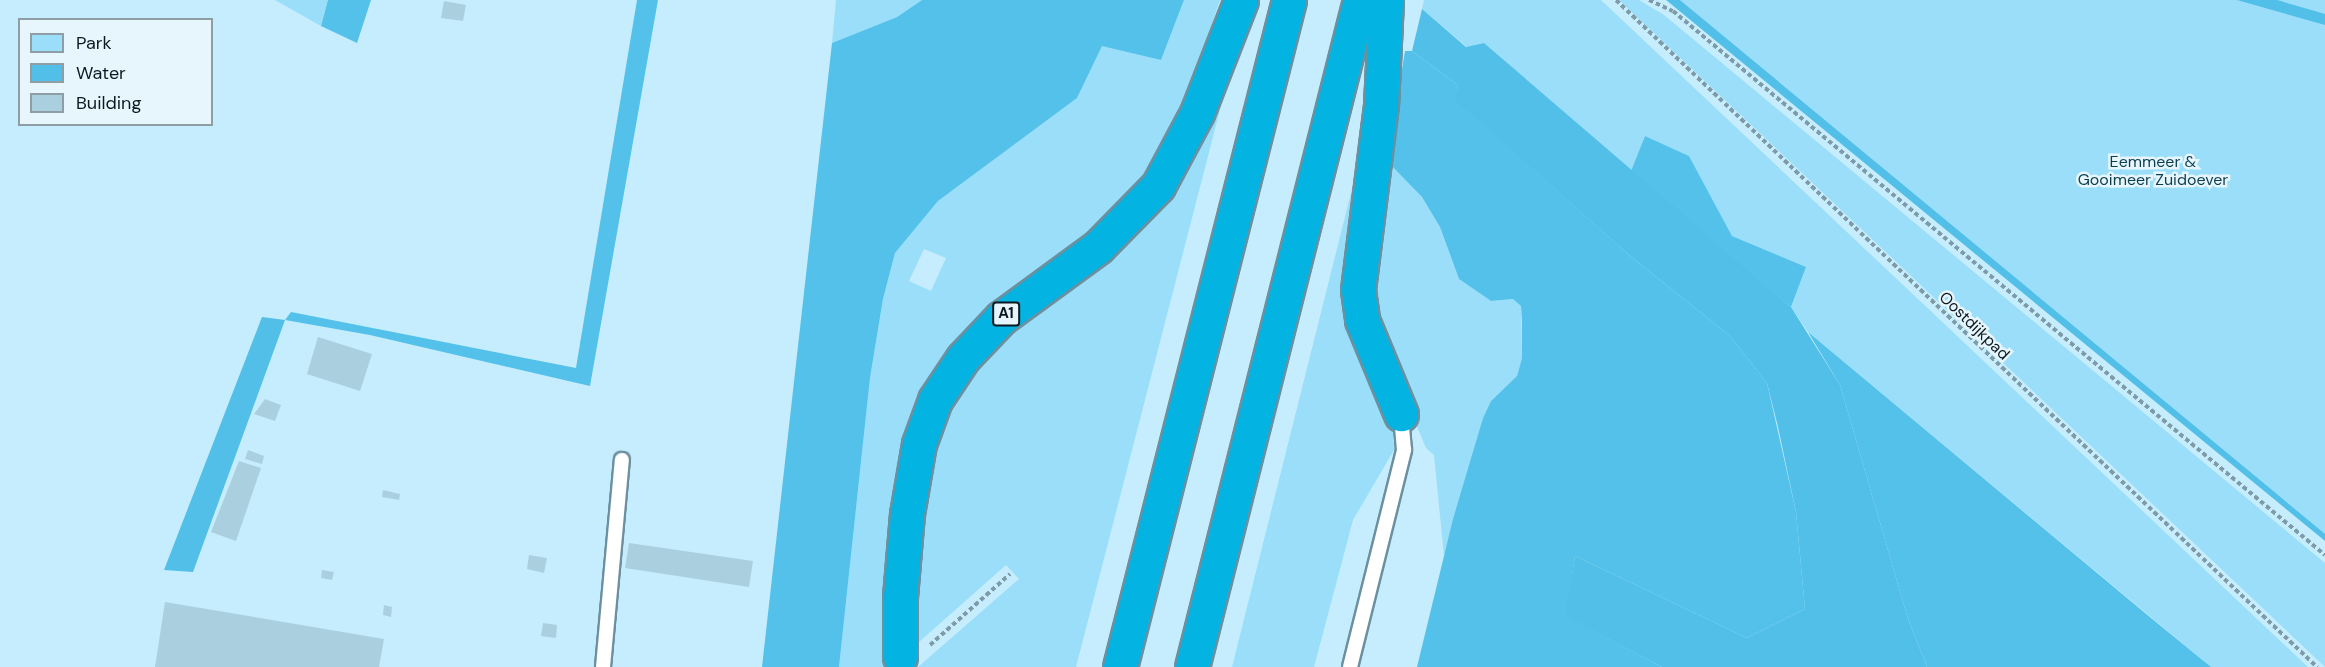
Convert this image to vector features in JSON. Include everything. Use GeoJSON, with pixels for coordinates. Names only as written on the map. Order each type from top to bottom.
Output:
{"type":"FeatureCollection","features":[{"type":"Feature","properties":{"kind":"highway","name":"A1"},"geometry":{"type":"LineString","coordinates":[[907,659],[900,597],[907,514],[919,444],[935,400],[963,358],[995,323],[1098,248],[1158,186],[1197,113],[1241,0]]}},
{"type":"Feature","properties":{"kind":"highway"},"geometry":{"type":"LineString","coordinates":[[1120,667],[1289,0]]}},
{"type":"Feature","properties":{"kind":"highway"},"geometry":{"type":"LineString","coordinates":[[1192,667],[1360,0]]}},
{"type":"Feature","properties":{"kind":"highway"},"geometry":{"type":"LineString","coordinates":[[1386,0],[1381,105],[1358,290],[1362,320],[1401,414]]}},
{"type":"Feature","properties":{"kind":"lane"},"geometry":{"type":"LineString","coordinates":[[1350,667],[1404,450],[1401,414]]}},
{"type":"Feature","properties":{"kind":"lane"},"geometry":{"type":"LineString","coordinates":[[603,667],[622,460]]}},
{"type":"Feature","properties":{"kind":"path","name":"Oostdijkpad"},"geometry":{"type":"LineString","coordinates":[[1616,0],[2317,667]]}},
{"type":"Feature","properties":{"kind":"path"},"geometry":{"type":"LineString","coordinates":[[1648,0],[1673,11],[2325,555]]}},
{"type":"Feature","properties":{"kind":"path"},"geometry":{"type":"LineString","coordinates":[[907,659],[1010,574]]}},
{"type":"Feature","properties":{"kind":"green space"},"geometry":{"type":"Polygon","coordinates":[[[275,0],[328,0],[321,26],[275,0]]]}},
{"type":"Feature","properties":{"kind":"green space"},"geometry":{"type":"Polygon","coordinates":[[[836,0],[922,0],[897,17],[832,43],[836,0]]]}},
{"type":"Feature","properties":{"kind":"green space"},"geometry":{"type":"Polygon","coordinates":[[[1184,0],[1220,0],[1184,104],[1150,172],[1122,205],[955,348],[888,667],[839,667],[870,378],[883,299],[895,253],[938,201],[1077,98],[1102,45],[1161,60],[1184,0]],[[924,249],[909,281],[931,291],[946,258],[924,249]]]}},
{"type":"Feature","properties":{"kind":"green space"},"geometry":{"type":"Polygon","coordinates":[[[1424,0],[1601,0],[2308,667],[2211,667],[1808,332],[1791,307],[1806,267],[1732,236],[1689,156],[1645,136],[1631,171],[1484,43],[1467,47],[1422,9],[1424,0]]]}},
{"type":"Feature","properties":{"kind":"green space"},"geometry":{"type":"Polygon","coordinates":[[[1619,0],[1639,0],[1664,15],[2325,563],[2325,667],[1619,0]]]}},
{"type":"Feature","properties":{"kind":"green space","name":"Eemmeer & Gooimeer Zuidoever"},"geometry":{"type":"Polygon","coordinates":[[[1680,0],[2325,0],[2325,536],[1951,225],[1680,0]]]}},
{"type":"Feature","properties":{"kind":"green space"},"geometry":{"type":"Polygon","coordinates":[[[1238,40],[1076,667],[918,667],[1019,579],[1006,565],[910,650],[930,440],[979,353],[1095,262],[1238,40]]]}},
{"type":"Feature","properties":{"kind":"green space"},"geometry":{"type":"Polygon","coordinates":[[[1387,161],[1422,197],[1440,227],[1459,279],[1491,301],[1513,299],[1521,306],[1522,358],[1517,376],[1491,401],[1483,418],[1444,556],[1434,455],[1426,448],[1379,336],[1369,299],[1387,161]]]}},
{"type":"Feature","properties":{"kind":"green space"},"geometry":{"type":"Polygon","coordinates":[[[1357,169],[1348,282],[1393,419],[1394,450],[1353,520],[1314,667],[1232,667],[1357,169]]]}},
{"type":"Feature","properties":{"kind":"shaded area"},"geometry":{"type":"Polygon","coordinates":[[[328,0],[371,0],[357,43],[321,26],[328,0]]]}},
{"type":"Feature","properties":{"kind":"shaded area"},"geometry":{"type":"Polygon","coordinates":[[[637,0],[658,0],[590,386],[370,335],[285,320],[291,312],[576,368],[637,0]]]}},
{"type":"Feature","properties":{"kind":"shaded area"},"geometry":{"type":"Polygon","coordinates":[[[922,0],[1184,0],[1161,60],[1102,46],[1077,98],[938,201],[895,253],[883,299],[870,378],[839,667],[762,667],[832,43],[897,17],[922,0]]]}},
{"type":"Feature","properties":{"kind":"shaded area"},"geometry":{"type":"Polygon","coordinates":[[[1405,51],[1412,51],[1458,85],[1456,100],[1629,255],[1730,336],[1767,383],[1796,512],[1805,609],[1747,638],[1575,556],[1566,616],[1662,667],[1417,667],[1453,519],[1483,418],[1491,401],[1517,376],[1522,358],[1522,321],[1521,306],[1513,299],[1491,301],[1459,279],[1440,227],[1422,197],[1387,161],[1405,51]]]}},
{"type":"Feature","properties":{"kind":"shaded area"},"geometry":{"type":"Polygon","coordinates":[[[1645,136],[1689,156],[1732,236],[1806,267],[1791,307],[1631,171],[1645,136]]]}},
{"type":"Feature","properties":{"kind":"shaded area"},"geometry":{"type":"Polygon","coordinates":[[[1808,332],[2211,667],[1927,667],[1908,619],[1840,385],[1808,332]]]}},
{"type":"Feature","properties":{"kind":"water"},"geometry":{"type":"Polygon","coordinates":[[[1666,0],[1680,0],[2325,534],[2325,541],[1666,0]]]}},
{"type":"Feature","properties":{"kind":"water"},"geometry":{"type":"Polygon","coordinates":[[[2237,0],[2277,0],[2325,14],[2325,25],[2237,0]]]}},
{"type":"Feature","properties":{"kind":"water"},"geometry":{"type":"Polygon","coordinates":[[[1422,9],[1466,47],[1484,43],[1791,307],[1840,385],[1908,619],[1927,667],[1662,667],[1565,616],[1575,556],[1747,638],[1805,609],[1796,512],[1778,427],[1767,383],[1730,336],[1629,255],[1455,100],[1458,85],[1412,51],[1422,9]]]}},
{"type":"Feature","properties":{"kind":"water"},"geometry":{"type":"Polygon","coordinates":[[[262,317],[285,320],[193,572],[164,570],[262,317]]]}},
{"type":"Feature","properties":{"kind":"building"},"geometry":{"type":"Polygon","coordinates":[[[444,1],[466,5],[463,21],[441,18],[444,1]]]}},
{"type":"Feature","properties":{"kind":"building"},"geometry":{"type":"Polygon","coordinates":[[[318,337],[372,354],[360,391],[307,374],[318,337]]]}},
{"type":"Feature","properties":{"kind":"building"},"geometry":{"type":"Polygon","coordinates":[[[265,399],[281,405],[275,421],[254,414],[265,399]]]}},
{"type":"Feature","properties":{"kind":"building"},"geometry":{"type":"Polygon","coordinates":[[[248,450],[264,456],[262,464],[245,459],[248,450]]]}},
{"type":"Feature","properties":{"kind":"building"},"geometry":{"type":"Polygon","coordinates":[[[239,461],[261,468],[236,541],[211,532],[239,461]]]}},
{"type":"Feature","properties":{"kind":"building"},"geometry":{"type":"Polygon","coordinates":[[[383,490],[400,494],[399,500],[382,497],[383,490]]]}},
{"type":"Feature","properties":{"kind":"building"},"geometry":{"type":"Polygon","coordinates":[[[629,543],[753,561],[749,587],[625,568],[629,543]]]}},
{"type":"Feature","properties":{"kind":"building"},"geometry":{"type":"Polygon","coordinates":[[[529,555],[547,558],[544,573],[527,569],[529,555]]]}},
{"type":"Feature","properties":{"kind":"building"},"geometry":{"type":"Polygon","coordinates":[[[322,570],[334,572],[332,580],[321,578],[322,570]]]}},
{"type":"Feature","properties":{"kind":"building"},"geometry":{"type":"Polygon","coordinates":[[[165,602],[384,639],[379,667],[155,667],[165,602]]]}},
{"type":"Feature","properties":{"kind":"building"},"geometry":{"type":"Polygon","coordinates":[[[384,605],[392,607],[391,617],[383,615],[384,605]]]}},
{"type":"Feature","properties":{"kind":"building"},"geometry":{"type":"Polygon","coordinates":[[[543,623],[557,625],[556,638],[541,636],[543,623]]]}}]}
